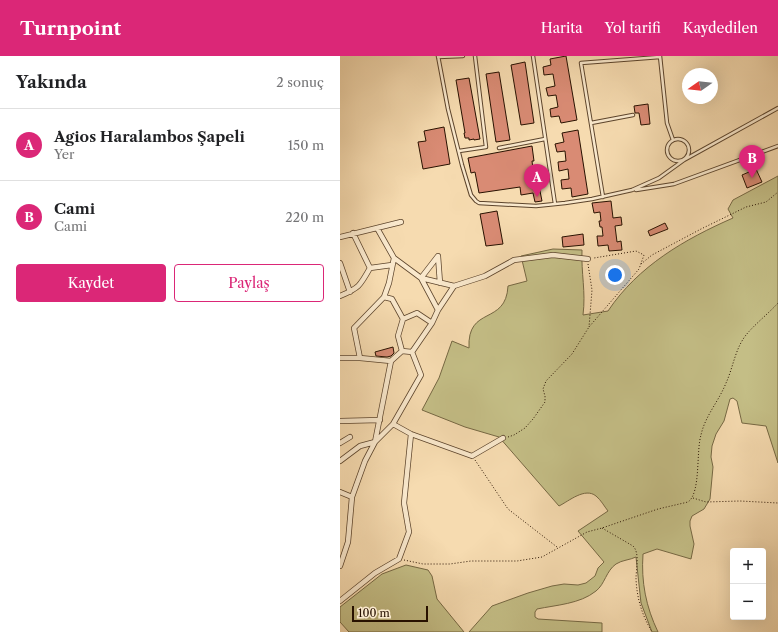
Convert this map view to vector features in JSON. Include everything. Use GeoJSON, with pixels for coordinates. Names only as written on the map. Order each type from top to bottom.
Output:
{"type":"FeatureCollection","features":[{"type":"Feature","properties":{"kind":"street"},"geometry":{"type":"LineString","coordinates":[[340,237],[401,222]]}},
{"type":"Feature","properties":{"kind":"street"},"geometry":{"type":"LineString","coordinates":[[377,228],[394,258],[421,278],[454,286],[485,276],[514,260],[553,255],[588,259]]}},
{"type":"Feature","properties":{"kind":"street"},"geometry":{"type":"LineString","coordinates":[[353,233],[370,268]]}},
{"type":"Feature","properties":{"kind":"street"},"geometry":{"type":"LineString","coordinates":[[421,278],[438,256],[440,283]]}},
{"type":"Feature","properties":{"kind":"street"},"geometry":{"type":"LineString","coordinates":[[360,358],[354,328],[384,297],[394,258]]}},
{"type":"Feature","properties":{"kind":"street"},"geometry":{"type":"LineString","coordinates":[[340,263],[350,292]]}},
{"type":"Feature","properties":{"kind":"street"},"geometry":{"type":"LineString","coordinates":[[370,268],[392,265]]}},
{"type":"Feature","properties":{"kind":"street"},"geometry":{"type":"LineString","coordinates":[[340,296],[360,286],[370,268]]}},
{"type":"Feature","properties":{"kind":"street"},"geometry":{"type":"LineString","coordinates":[[421,278],[438,310]]}},
{"type":"Feature","properties":{"kind":"street"},"geometry":{"type":"LineString","coordinates":[[412,352],[432,323],[438,310],[454,286]]}},
{"type":"Feature","properties":{"kind":"street"},"geometry":{"type":"LineString","coordinates":[[384,297],[392,299],[403,319],[398,336],[402,351]]}},
{"type":"Feature","properties":{"kind":"street"},"geometry":{"type":"LineString","coordinates":[[403,319],[417,313],[432,323]]}},
{"type":"Feature","properties":{"kind":"street"},"geometry":{"type":"LineString","coordinates":[[340,566],[348,542],[352,497],[365,461],[375,442],[391,361],[402,351],[412,352]]}},
{"type":"Feature","properties":{"kind":"street"},"geometry":{"type":"LineString","coordinates":[[340,461],[360,446],[375,442],[393,424],[421,375],[412,352]]}},
{"type":"Feature","properties":{"kind":"street"},"geometry":{"type":"LineString","coordinates":[[340,358],[391,361]]}},
{"type":"Feature","properties":{"kind":"street"},"geometry":{"type":"LineString","coordinates":[[340,421],[380,420]]}},
{"type":"Feature","properties":{"kind":"street"},"geometry":{"type":"LineString","coordinates":[[393,424],[411,434],[472,456],[503,438]]}},
{"type":"Feature","properties":{"kind":"street"},"geometry":{"type":"LineString","coordinates":[[340,600],[375,573],[399,559],[409,532],[404,503],[411,434]]}},
{"type":"Feature","properties":{"kind":"street"},"geometry":{"type":"LineString","coordinates":[[340,443],[350,437]]}},
{"type":"Feature","properties":{"kind":"street"},"geometry":{"type":"LineString","coordinates":[[340,492],[352,497]]}},
{"type":"Feature","properties":{"kind":"lane"},"geometry":{"type":"LineString","coordinates":[[463,56],[438,56],[458,151],[471,195],[476,201],[483,203],[536,206],[603,197],[632,190],[674,184],[778,146]]}},
{"type":"Feature","properties":{"kind":"lane"},"geometry":{"type":"LineString","coordinates":[[458,151],[486,148],[475,56]]}},
{"type":"Feature","properties":{"kind":"lane"},"geometry":{"type":"LineString","coordinates":[[533,56],[555,204]]}},
{"type":"Feature","properties":{"kind":"lane"},"geometry":{"type":"LineString","coordinates":[[603,197],[581,63],[660,56],[667,123],[673,140]]}},
{"type":"Feature","properties":{"kind":"lane"},"geometry":{"type":"LineString","coordinates":[[632,190],[659,178],[684,160],[778,108]]}},
{"type":"Feature","properties":{"kind":"lane"},"geometry":{"type":"LineString","coordinates":[[591,123],[633,115]]}},
{"type":"Feature","properties":{"kind":"lane"},"geometry":{"type":"LineString","coordinates":[[499,148],[545,139]]}},
{"type":"Feature","properties":{"kind":"lane"},"geometry":{"type":"LineString","coordinates":[[681,139],[689,146],[689,154],[684,160],[676,161],[671,159],[668,154],[668,146],[673,140],[681,139]]}},
{"type":"Feature","properties":{"kind":"path"},"geometry":{"type":"LineString","coordinates":[[640,264],[652,255],[701,229],[734,213],[766,202],[778,192]]}},
{"type":"Feature","properties":{"kind":"path"},"geometry":{"type":"LineString","coordinates":[[503,438],[514,435],[525,428],[533,419],[545,402],[543,389],[546,382],[572,354],[589,327],[639,269],[644,255],[636,251],[588,259],[592,290],[589,327]]}},
{"type":"Feature","properties":{"kind":"path"},"geometry":{"type":"LineString","coordinates":[[399,559],[423,564],[450,564],[471,561],[517,561],[542,557],[587,532],[658,509],[685,504],[692,498],[697,480],[700,436],[706,419],[717,403],[727,382],[741,343],[746,335],[778,303]]}},
{"type":"Feature","properties":{"kind":"path"},"geometry":{"type":"LineString","coordinates":[[472,456],[508,509],[558,547]]}},
{"type":"Feature","properties":{"kind":"path"},"geometry":{"type":"LineString","coordinates":[[692,498],[706,502],[778,502]]}},
{"type":"Feature","properties":{"kind":"path"},"geometry":{"type":"LineString","coordinates":[[602,528],[633,546],[636,550],[638,598],[644,617],[652,632]]}},
{"type":"Feature","properties":{"kind":"shaded area"},"geometry":{"type":"Polygon","coordinates":[[[778,176],[778,463],[766,426],[742,423],[737,401],[733,398],[730,399],[724,421],[716,434],[712,446],[711,457],[713,467],[710,499],[704,509],[692,516],[690,521],[694,544],[691,559],[657,549],[643,554],[645,594],[650,613],[658,632],[652,632],[641,603],[636,557],[616,564],[610,570],[602,585],[596,591],[583,599],[537,609],[535,612],[535,617],[538,619],[602,623],[602,632],[469,632],[492,606],[552,586],[564,584],[578,585],[586,583],[595,576],[598,568],[604,562],[578,531],[608,511],[596,496],[587,493],[577,496],[559,506],[499,437],[465,427],[422,410],[439,378],[452,341],[469,348],[470,335],[474,326],[480,320],[501,307],[506,298],[508,286],[527,281],[521,256],[553,249],[582,250],[584,298],[583,315],[608,311],[633,280],[648,267],[697,235],[733,218],[728,209],[733,200],[778,176]]]}},
{"type":"Feature","properties":{"kind":"shaded area"},"geometry":{"type":"Polygon","coordinates":[[[406,565],[428,570],[432,576],[437,599],[464,632],[349,632],[340,622],[340,607],[382,574],[406,565]]]}},
{"type":"Feature","properties":{"kind":"building"},"geometry":{"type":"Polygon","coordinates":[[[566,56],[577,120],[561,123],[559,116],[551,117],[550,109],[558,107],[556,95],[548,96],[546,88],[555,86],[553,74],[544,75],[543,67],[551,65],[550,59],[566,56]]]}},
{"type":"Feature","properties":{"kind":"building"},"geometry":{"type":"Polygon","coordinates":[[[525,62],[534,123],[521,125],[511,65],[525,62]]]}},
{"type":"Feature","properties":{"kind":"building"},"geometry":{"type":"Polygon","coordinates":[[[499,72],[510,140],[496,142],[486,74],[499,72]]]}},
{"type":"Feature","properties":{"kind":"building"},"geometry":{"type":"Polygon","coordinates":[[[469,78],[480,139],[474,140],[465,138],[456,80],[469,78]]]}},
{"type":"Feature","properties":{"kind":"building"},"geometry":{"type":"Polygon","coordinates":[[[648,104],[650,124],[641,125],[639,113],[635,113],[634,106],[648,104]]]}},
{"type":"Feature","properties":{"kind":"building"},"geometry":{"type":"Polygon","coordinates":[[[444,127],[450,164],[423,169],[418,142],[426,141],[424,131],[444,127]]]}},
{"type":"Feature","properties":{"kind":"building"},"geometry":{"type":"Polygon","coordinates":[[[578,130],[588,194],[572,197],[571,188],[562,189],[561,180],[569,179],[568,169],[559,171],[558,162],[566,161],[565,151],[557,152],[555,144],[564,142],[562,133],[578,130]]]}},
{"type":"Feature","properties":{"kind":"building"},"geometry":{"type":"Polygon","coordinates":[[[532,146],[535,187],[539,186],[542,201],[535,202],[533,193],[521,195],[520,187],[479,193],[475,172],[471,173],[468,158],[532,146]]]}},
{"type":"Feature","properties":{"kind":"building"},"geometry":{"type":"Polygon","coordinates":[[[756,169],[762,182],[747,188],[742,175],[756,169]]]}},
{"type":"Feature","properties":{"kind":"building"},"geometry":{"type":"Polygon","coordinates":[[[611,201],[613,218],[621,217],[622,225],[615,226],[617,242],[621,241],[622,250],[609,251],[608,245],[598,246],[597,236],[603,236],[602,227],[600,227],[599,221],[601,221],[600,212],[594,213],[592,203],[611,201]]]}},
{"type":"Feature","properties":{"kind":"building"},"geometry":{"type":"Polygon","coordinates":[[[497,211],[503,244],[486,246],[480,214],[497,211]]]}},
{"type":"Feature","properties":{"kind":"building"},"geometry":{"type":"Polygon","coordinates":[[[665,223],[668,229],[650,236],[648,231],[665,223]]]}},
{"type":"Feature","properties":{"kind":"building"},"geometry":{"type":"Polygon","coordinates":[[[583,234],[584,245],[563,247],[562,237],[583,234]]]}},
{"type":"Feature","properties":{"kind":"building"},"geometry":{"type":"Polygon","coordinates":[[[393,347],[394,353],[391,356],[376,356],[375,352],[393,347]]]}},
{"type":"Feature","properties":{"kind":"place","name":"Cami"},"geometry":{"type":"Point","coordinates":[752,178]}},
{"type":"Feature","properties":{"kind":"place","name":"Agios Haralambos Şapeli"},"geometry":{"type":"Point","coordinates":[537,197]}}]}
